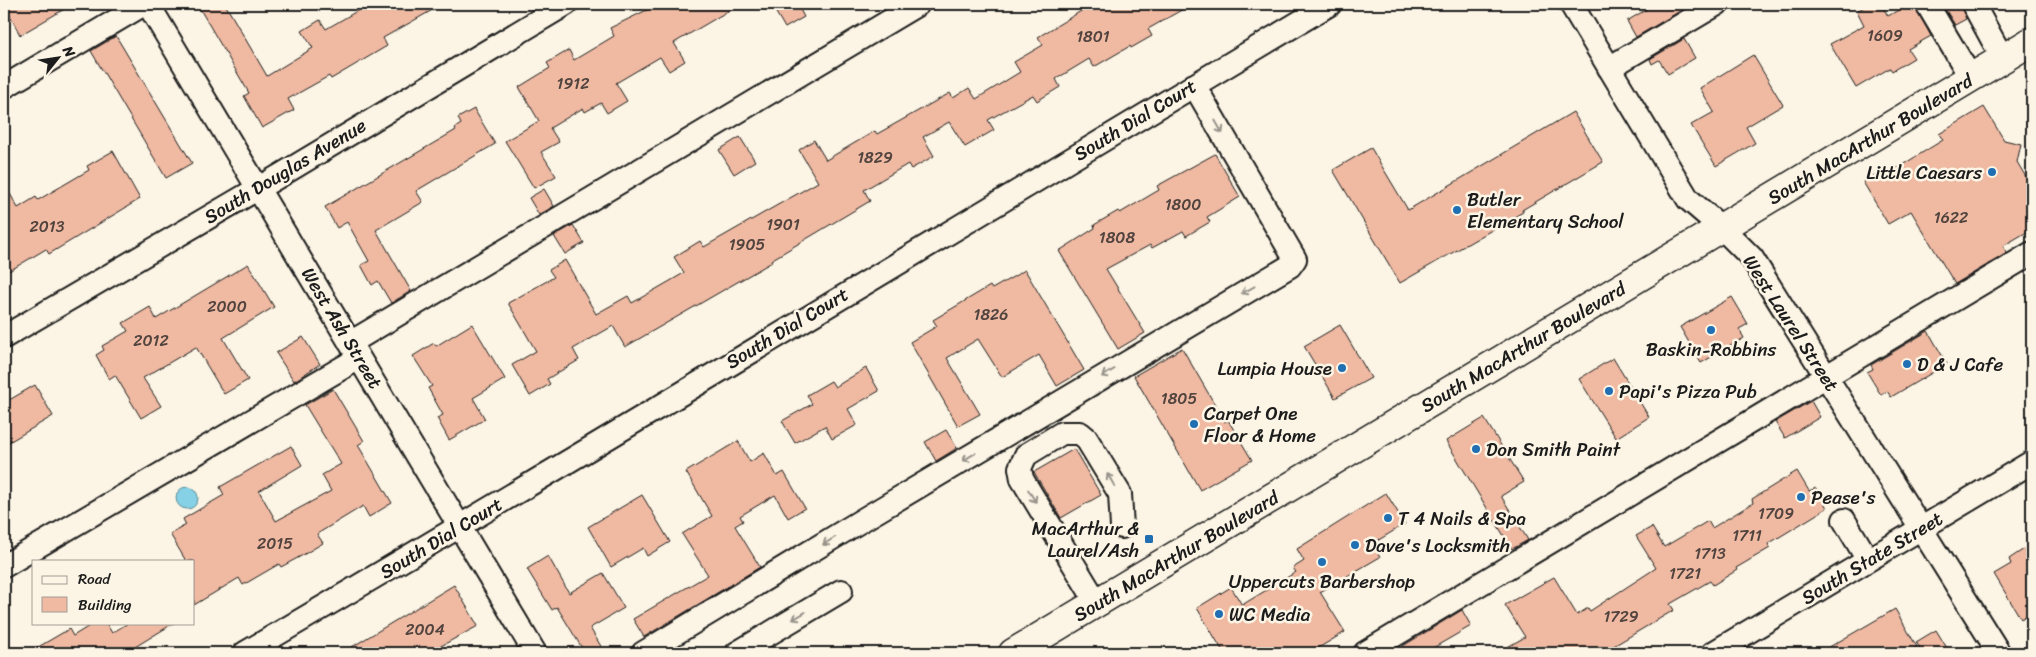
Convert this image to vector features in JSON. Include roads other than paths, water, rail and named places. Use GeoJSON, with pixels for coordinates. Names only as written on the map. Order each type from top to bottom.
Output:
{"type":"FeatureCollection","features":[{"type":"Feature","properties":{"kind":"main road","name":"South MacArthur Boulevard"},"geometry":{"type":"LineString","coordinates":[[1013,653],[2032,41]]}},
{"type":"Feature","properties":{"kind":"street"},"geometry":{"type":"LineString","coordinates":[[4,87],[144,4]]}},
{"type":"Feature","properties":{"kind":"street","name":"West Ash Street"},"geometry":{"type":"LineString","coordinates":[[148,4],[535,653]]}},
{"type":"Feature","properties":{"kind":"street","name":"South Douglas Avenue"},"geometry":{"type":"LineString","coordinates":[[4,337],[259,188],[566,4]]}},
{"type":"Feature","properties":{"kind":"street"},"geometry":{"type":"LineString","coordinates":[[4,566],[918,4]]}},
{"type":"Feature","properties":{"kind":"street","name":"South Dial Court"},"geometry":{"type":"LineString","coordinates":[[245,653],[460,527],[1330,4]]}},
{"type":"Feature","properties":{"kind":"street","name":"West Laurel Street"},"geometry":{"type":"LineString","coordinates":[[1571,4],[1688,200],[1722,228],[1752,258],[1999,653]]}},
{"type":"Feature","properties":{"kind":"street"},"geometry":{"type":"LineString","coordinates":[[1609,68],[1717,4]]}},
{"type":"Feature","properties":{"kind":"street"},"geometry":{"type":"LineString","coordinates":[[1927,4],[1971,78]]}},
{"type":"Feature","properties":{"kind":"street"},"geometry":{"type":"LineString","coordinates":[[1973,4],[2003,59]]}},
{"type":"Feature","properties":{"kind":"street"},"geometry":{"type":"LineString","coordinates":[[643,653],[869,516],[1290,266],[1294,259],[1194,85]]}},
{"type":"Feature","properties":{"kind":"street"},"geometry":{"type":"LineString","coordinates":[[1365,653],[2032,253]]}},
{"type":"Feature","properties":{"kind":"street"},"geometry":{"type":"LineString","coordinates":[[1097,603],[1022,479],[1020,468],[1026,455],[1062,433],[1080,433],[1086,438],[1120,494],[1122,526]]}},
{"type":"Feature","properties":{"kind":"street","name":"South State Street"},"geometry":{"type":"LineString","coordinates":[[1713,653],[2032,462]]}},
{"type":"Feature","properties":{"kind":"street"},"geometry":{"type":"LineString","coordinates":[[1844,520],[1868,560]]}},
{"type":"Feature","properties":{"kind":"street"},"geometry":{"type":"LineString","coordinates":[[737,653],[841,591]]}},
{"type":"Feature","properties":{"kind":"water"},"geometry":{"type":"Polygon","coordinates":[[[187,487],[195,490],[198,498],[195,506],[187,509],[179,506],[176,498],[179,490],[187,487]]]}},
{"type":"Feature","properties":{"kind":"place","name":"Little Caesars"},"geometry":{"type":"Point","coordinates":[1992,172]}},
{"type":"Feature","properties":{"kind":"place","name":"Butler Elementary School"},"geometry":{"type":"Point","coordinates":[1457,210]}},
{"type":"Feature","properties":{"kind":"place","name":"Baskin-Robbins"},"geometry":{"type":"Point","coordinates":[1711,330]}},
{"type":"Feature","properties":{"kind":"place","name":"D & J Cafe"},"geometry":{"type":"Point","coordinates":[1907,364]}},
{"type":"Feature","properties":{"kind":"place","name":"Lumpia House"},"geometry":{"type":"Point","coordinates":[1342,368]}},
{"type":"Feature","properties":{"kind":"place","name":"Papi's Pizza Pub"},"geometry":{"type":"Point","coordinates":[1609,391]}},
{"type":"Feature","properties":{"kind":"place","name":"Carpet One Floor & Home"},"geometry":{"type":"Point","coordinates":[1194,424]}},
{"type":"Feature","properties":{"kind":"place","name":"Don Smith Paint"},"geometry":{"type":"Point","coordinates":[1476,449]}},
{"type":"Feature","properties":{"kind":"place","name":"Pease's"},"geometry":{"type":"Point","coordinates":[1801,497]}},
{"type":"Feature","properties":{"kind":"place","name":"T 4 Nails & Spa"},"geometry":{"type":"Point","coordinates":[1388,518]}},
{"type":"Feature","properties":{"kind":"place","name":"MacArthur & Laurel/Ash"},"geometry":{"type":"Point","coordinates":[1149,539]}},
{"type":"Feature","properties":{"kind":"place","name":"Dave's Locksmith"},"geometry":{"type":"Point","coordinates":[1355,545]}},
{"type":"Feature","properties":{"kind":"place","name":"Uppercuts Barbershop"},"geometry":{"type":"Point","coordinates":[1322,562]}},
{"type":"Feature","properties":{"kind":"place","name":"WC Media"},"geometry":{"type":"Point","coordinates":[1219,614]}}]}
